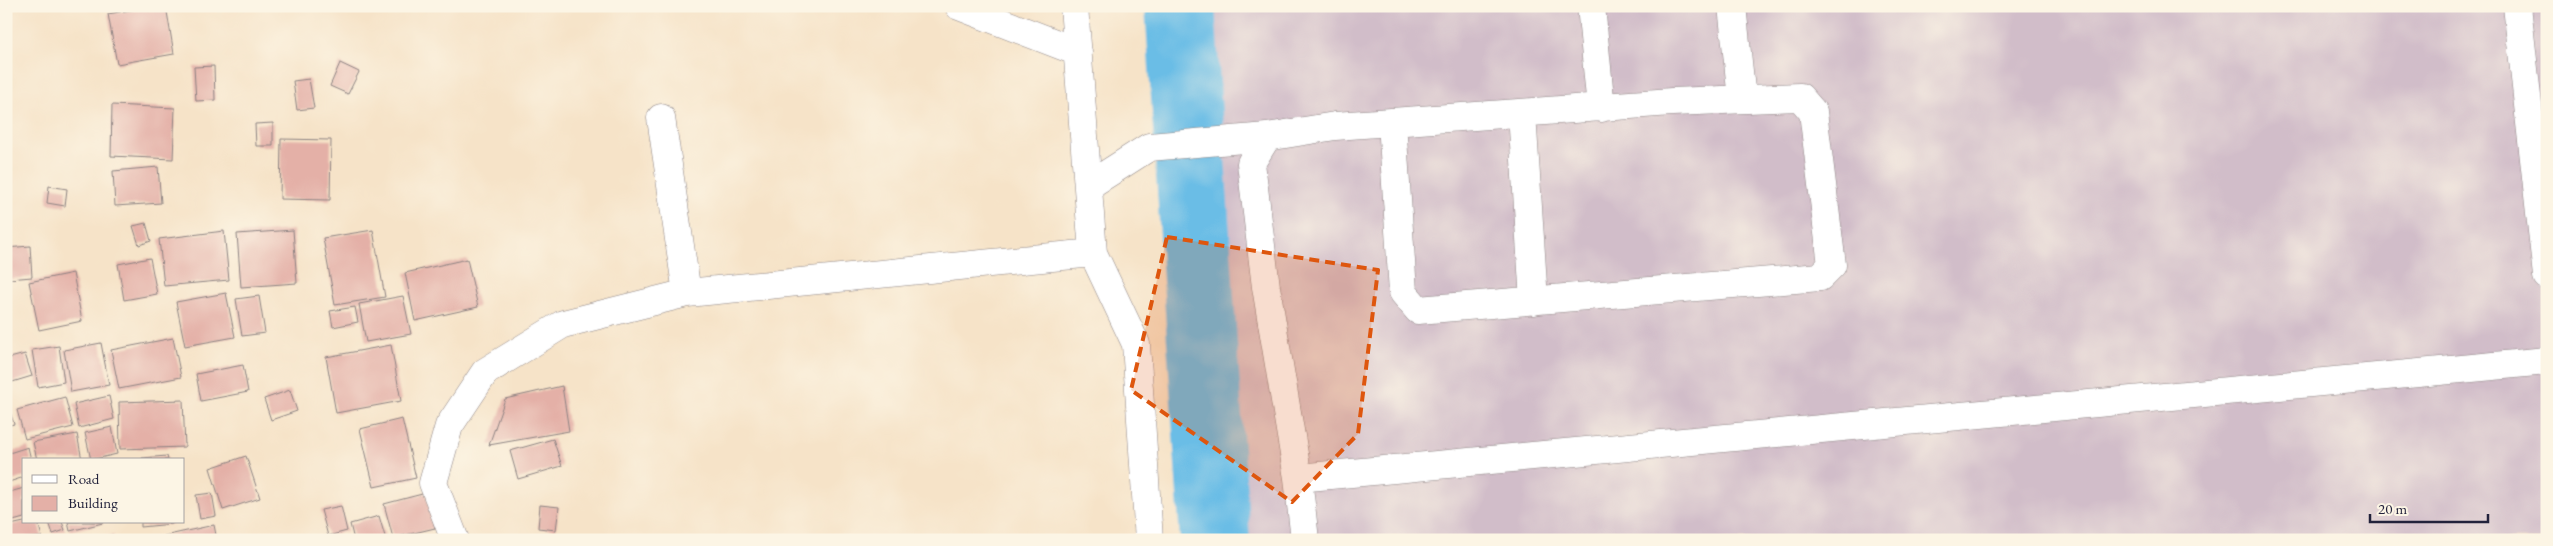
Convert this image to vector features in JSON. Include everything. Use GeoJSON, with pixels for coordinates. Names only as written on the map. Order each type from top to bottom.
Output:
{"type":"FeatureCollection","features":[{"type":"Feature","properties":{"kind":"street"},"geometry":{"type":"LineString","coordinates":[[959,6],[1078,52]]}},
{"type":"Feature","properties":{"kind":"street"},"geometry":{"type":"LineString","coordinates":[[1074,6],[1092,253],[1136,344],[1149,540]]}},
{"type":"Feature","properties":{"kind":"street"},"geometry":{"type":"LineString","coordinates":[[1591,6],[1601,108]]}},
{"type":"Feature","properties":{"kind":"street"},"geometry":{"type":"LineString","coordinates":[[1732,6],[1742,100]]}},
{"type":"Feature","properties":{"kind":"street"},"geometry":{"type":"LineString","coordinates":[[2517,6],[2547,276]]}},
{"type":"Feature","properties":{"kind":"street"},"geometry":{"type":"LineString","coordinates":[[1088,186],[1149,148],[1267,137],[1335,126],[1392,122],[1522,113],[1800,96],[1813,112],[1832,265],[1820,277],[1418,310],[1403,292],[1392,122]]}},
{"type":"Feature","properties":{"kind":"street"},"geometry":{"type":"LineString","coordinates":[[1522,113],[1534,301]]}},
{"type":"Feature","properties":{"kind":"street"},"geometry":{"type":"LineString","coordinates":[[661,118],[687,293]]}},
{"type":"Feature","properties":{"kind":"street"},"geometry":{"type":"LineString","coordinates":[[1267,137],[1251,163],[1266,287],[1298,478],[1305,540]]}},
{"type":"Feature","properties":{"kind":"street"},"geometry":{"type":"LineString","coordinates":[[455,540],[433,484],[449,426],[484,372],[563,324],[687,293],[1092,253]]}},
{"type":"Feature","properties":{"kind":"street"},"geometry":{"type":"LineString","coordinates":[[1298,478],[2547,361]]}},
{"type":"Feature","properties":{"kind":"highlighted area"},"geometry":{"type":"Polygon","coordinates":[[[1167,237],[1378,270],[1358,434],[1292,502],[1131,390],[1167,237]]]}},
{"type":"Feature","properties":{"kind":"shaded area"},"geometry":{"type":"Polygon","coordinates":[[[1177,6],[2547,6],[2547,540],[1236,540],[1177,6]]]}},
{"type":"Feature","properties":{"kind":"building"},"geometry":{"type":"Polygon","coordinates":[[[153,6],[166,6],[174,54],[117,64],[108,14],[153,6]]]}},
{"type":"Feature","properties":{"kind":"building"},"geometry":{"type":"Polygon","coordinates":[[[340,63],[359,72],[348,94],[330,86],[340,63]]]}},
{"type":"Feature","properties":{"kind":"building"},"geometry":{"type":"Polygon","coordinates":[[[214,66],[215,100],[196,101],[194,67],[214,66]]]}},
{"type":"Feature","properties":{"kind":"building"},"geometry":{"type":"Polygon","coordinates":[[[309,79],[314,108],[297,110],[293,81],[309,79]]]}},
{"type":"Feature","properties":{"kind":"building"},"geometry":{"type":"Polygon","coordinates":[[[112,105],[175,108],[173,159],[111,156],[112,105]]]}},
{"type":"Feature","properties":{"kind":"building"},"geometry":{"type":"Polygon","coordinates":[[[273,123],[273,146],[256,146],[255,124],[273,123]]]}},
{"type":"Feature","properties":{"kind":"building"},"geometry":{"type":"Polygon","coordinates":[[[281,139],[331,140],[330,200],[280,199],[281,139]]]}},
{"type":"Feature","properties":{"kind":"building"},"geometry":{"type":"Polygon","coordinates":[[[158,167],[161,203],[115,206],[113,171],[158,167]]]}},
{"type":"Feature","properties":{"kind":"building"},"geometry":{"type":"Polygon","coordinates":[[[49,186],[67,189],[65,206],[47,203],[49,186]]]}},
{"type":"Feature","properties":{"kind":"building"},"geometry":{"type":"Polygon","coordinates":[[[146,223],[151,241],[139,245],[133,226],[146,223]]]}},
{"type":"Feature","properties":{"kind":"building"},"geometry":{"type":"Polygon","coordinates":[[[293,230],[297,283],[241,287],[237,234],[293,230]]]}},
{"type":"Feature","properties":{"kind":"building"},"geometry":{"type":"Polygon","coordinates":[[[373,230],[385,297],[335,305],[323,238],[373,230]]]}},
{"type":"Feature","properties":{"kind":"building"},"geometry":{"type":"Polygon","coordinates":[[[224,231],[229,280],[164,286],[159,239],[224,231]]]}},
{"type":"Feature","properties":{"kind":"building"},"geometry":{"type":"Polygon","coordinates":[[[30,246],[32,277],[9,279],[6,248],[30,246]]]}},
{"type":"Feature","properties":{"kind":"building"},"geometry":{"type":"Polygon","coordinates":[[[150,258],[157,294],[124,300],[118,264],[150,258]]]}},
{"type":"Feature","properties":{"kind":"building"},"geometry":{"type":"Polygon","coordinates":[[[467,259],[478,307],[415,321],[405,273],[467,259]]]}},
{"type":"Feature","properties":{"kind":"building"},"geometry":{"type":"Polygon","coordinates":[[[73,273],[82,321],[39,330],[29,282],[73,273]]]}},
{"type":"Feature","properties":{"kind":"building"},"geometry":{"type":"Polygon","coordinates":[[[226,293],[235,337],[185,346],[176,302],[226,293]]]}},
{"type":"Feature","properties":{"kind":"building"},"geometry":{"type":"Polygon","coordinates":[[[259,296],[265,333],[242,336],[236,299],[259,296]]]}},
{"type":"Feature","properties":{"kind":"building"},"geometry":{"type":"Polygon","coordinates":[[[403,296],[411,334],[366,342],[359,304],[403,296]]]}},
{"type":"Feature","properties":{"kind":"building"},"geometry":{"type":"Polygon","coordinates":[[[355,307],[358,322],[333,327],[330,311],[355,307]]]}},
{"type":"Feature","properties":{"kind":"building"},"geometry":{"type":"Polygon","coordinates":[[[173,338],[181,377],[119,389],[111,350],[173,338]]]}},
{"type":"Feature","properties":{"kind":"building"},"geometry":{"type":"Polygon","coordinates":[[[101,343],[109,385],[71,392],[64,350],[101,343]]]}},
{"type":"Feature","properties":{"kind":"building"},"geometry":{"type":"Polygon","coordinates":[[[391,345],[401,401],[336,413],[326,357],[391,345]]]}},
{"type":"Feature","properties":{"kind":"building"},"geometry":{"type":"Polygon","coordinates":[[[59,346],[64,382],[38,387],[32,350],[59,346]]]}},
{"type":"Feature","properties":{"kind":"building"},"geometry":{"type":"Polygon","coordinates":[[[25,354],[32,376],[9,383],[6,359],[25,354]]]}},
{"type":"Feature","properties":{"kind":"building"},"geometry":{"type":"Polygon","coordinates":[[[243,365],[248,392],[201,401],[196,374],[243,365]]]}},
{"type":"Feature","properties":{"kind":"building"},"geometry":{"type":"Polygon","coordinates":[[[562,386],[569,431],[489,445],[505,399],[562,386]]]}},
{"type":"Feature","properties":{"kind":"building"},"geometry":{"type":"Polygon","coordinates":[[[290,390],[297,411],[271,420],[264,399],[290,390]]]}},
{"type":"Feature","properties":{"kind":"building"},"geometry":{"type":"Polygon","coordinates":[[[109,396],[114,419],[79,428],[74,404],[109,396]]]}},
{"type":"Feature","properties":{"kind":"building"},"geometry":{"type":"Polygon","coordinates":[[[65,397],[73,427],[25,439],[17,410],[65,397]]]}},
{"type":"Feature","properties":{"kind":"building"},"geometry":{"type":"Polygon","coordinates":[[[6,400],[14,424],[6,426],[6,400]]]}},
{"type":"Feature","properties":{"kind":"building"},"geometry":{"type":"Polygon","coordinates":[[[183,400],[185,447],[120,449],[119,402],[183,400]]]}},
{"type":"Feature","properties":{"kind":"building"},"geometry":{"type":"Polygon","coordinates":[[[402,419],[416,478],[374,487],[360,429],[402,419]]]}},
{"type":"Feature","properties":{"kind":"building"},"geometry":{"type":"Polygon","coordinates":[[[112,427],[117,454],[91,458],[85,433],[112,427]]]}},
{"type":"Feature","properties":{"kind":"building"},"geometry":{"type":"Polygon","coordinates":[[[77,434],[82,458],[37,458],[33,442],[77,434]]]}},
{"type":"Feature","properties":{"kind":"building"},"geometry":{"type":"Polygon","coordinates":[[[553,439],[562,466],[518,479],[510,451],[553,439]]]}},
{"type":"Feature","properties":{"kind":"building"},"geometry":{"type":"Polygon","coordinates":[[[28,447],[31,458],[22,458],[22,478],[6,483],[6,454],[28,447]]]}},
{"type":"Feature","properties":{"kind":"building"},"geometry":{"type":"Polygon","coordinates":[[[167,456],[168,458],[142,458],[167,456]]]}},
{"type":"Feature","properties":{"kind":"building"},"geometry":{"type":"Polygon","coordinates":[[[246,456],[260,498],[223,510],[210,468],[246,456]]]}},
{"type":"Feature","properties":{"kind":"building"},"geometry":{"type":"Polygon","coordinates":[[[22,489],[22,519],[6,523],[6,493],[22,489]]]}},
{"type":"Feature","properties":{"kind":"building"},"geometry":{"type":"Polygon","coordinates":[[[212,493],[216,516],[200,519],[196,495],[212,493]]]}},
{"type":"Feature","properties":{"kind":"building"},"geometry":{"type":"Polygon","coordinates":[[[426,493],[435,528],[393,538],[384,504],[426,493]]]}},
{"type":"Feature","properties":{"kind":"building"},"geometry":{"type":"Polygon","coordinates":[[[540,505],[559,507],[556,530],[538,528],[540,505]]]}},
{"type":"Feature","properties":{"kind":"building"},"geometry":{"type":"Polygon","coordinates":[[[341,506],[347,531],[328,536],[321,510],[341,506]]]}},
{"type":"Feature","properties":{"kind":"building"},"geometry":{"type":"Polygon","coordinates":[[[379,516],[386,540],[354,540],[350,524],[379,516]]]}},
{"type":"Feature","properties":{"kind":"building"},"geometry":{"type":"Polygon","coordinates":[[[22,522],[22,524],[39,524],[42,537],[7,540],[6,526],[22,522]]]}},
{"type":"Feature","properties":{"kind":"building"},"geometry":{"type":"Polygon","coordinates":[[[50,524],[63,524],[65,530],[53,534],[50,524]]]}},
{"type":"Feature","properties":{"kind":"building"},"geometry":{"type":"Polygon","coordinates":[[[68,524],[99,524],[70,531],[68,524]]]}},
{"type":"Feature","properties":{"kind":"building"},"geometry":{"type":"Polygon","coordinates":[[[141,524],[172,524],[141,527],[141,524]]]}},
{"type":"Feature","properties":{"kind":"building"},"geometry":{"type":"Polygon","coordinates":[[[214,525],[217,540],[165,540],[164,536],[214,525]]]}},
{"type":"Feature","properties":{"kind":"building"},"geometry":{"type":"Polygon","coordinates":[[[113,535],[114,540],[94,540],[94,539],[113,535]]]}},
{"type":"Feature","properties":{"kind":"building"},"geometry":{"type":"Polygon","coordinates":[[[431,535],[433,540],[416,540],[416,539],[431,535]]]}},
{"type":"Feature","properties":{"kind":"waterway"},"geometry":{"type":"LineString","coordinates":[[1180,6],[1215,540]]}}]}
